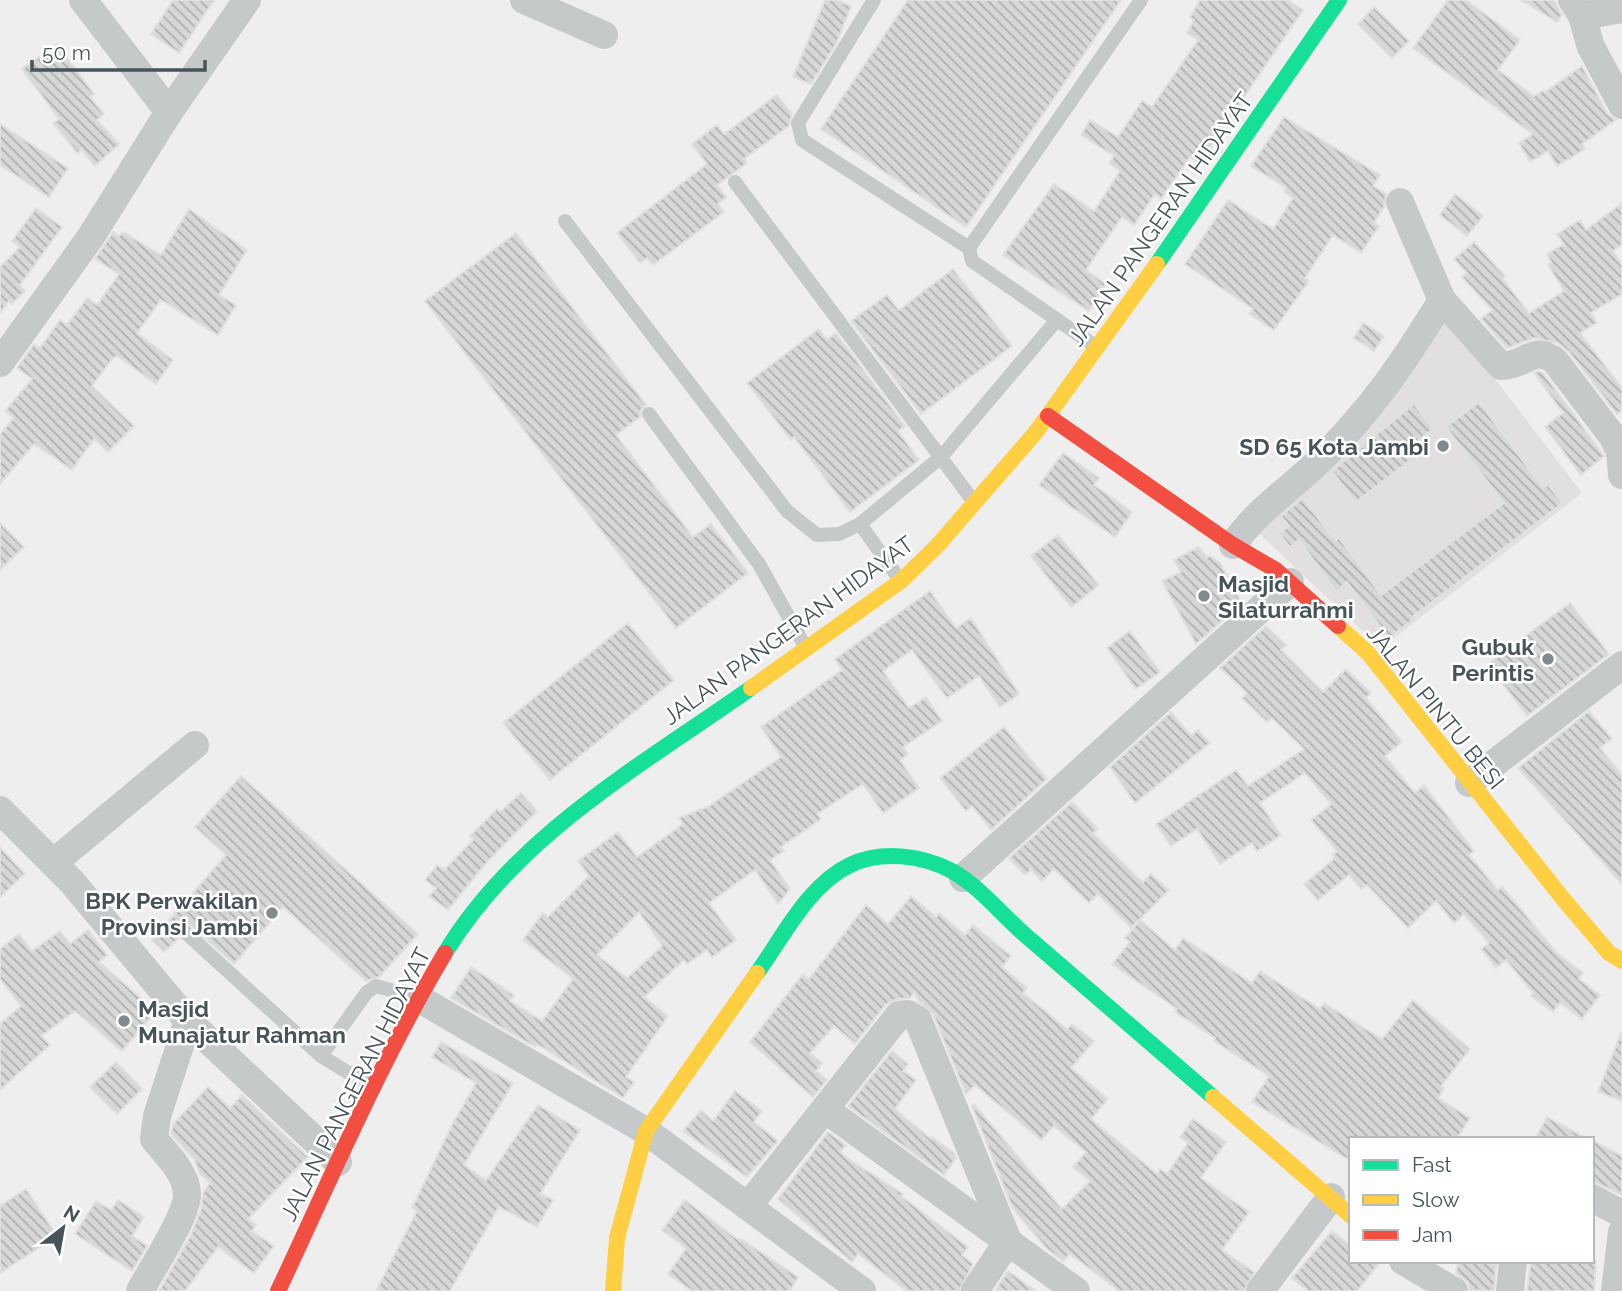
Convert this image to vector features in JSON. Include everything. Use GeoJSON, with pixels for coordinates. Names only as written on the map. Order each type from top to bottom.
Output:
{"type":"FeatureCollection","features":[{"type":"Feature","properties":{"kind":"main road","name":"JALAN PANGERAN HIDAYAT"},"geometry":{"type":"LineString","coordinates":[[278,1291],[418,998],[462,929],[521,857],[571,815],[901,581],[977,506],[1099,349],[1331,3]]}},
{"type":"Feature","properties":{"kind":"main road","name":"JALAN PINTU BESI"},"geometry":{"type":"LineString","coordinates":[[1048,416],[1290,582],[1368,653],[1469,783],[1609,953],[1622,961]]}},
{"type":"Feature","properties":{"kind":"main road"},"geometry":{"type":"LineString","coordinates":[[614,1291],[617,1238],[646,1131],[808,901],[836,873],[869,859],[917,856],[945,866],[963,878],[1009,921],[1341,1206]]}},
{"type":"Feature","properties":{"kind":"street"},"geometry":{"type":"LineString","coordinates":[[83,0],[169,112]]}},
{"type":"Feature","properties":{"kind":"street"},"geometry":{"type":"LineString","coordinates":[[0,363],[90,238],[169,112],[247,0]]}},
{"type":"Feature","properties":{"kind":"street"},"geometry":{"type":"LineString","coordinates":[[524,0],[604,34]]}},
{"type":"Feature","properties":{"kind":"street"},"geometry":{"type":"LineString","coordinates":[[1622,9],[1577,8],[1591,47],[1622,105]]}},
{"type":"Feature","properties":{"kind":"street"},"geometry":{"type":"LineString","coordinates":[[1400,202],[1442,300],[1501,366],[1521,363],[1537,353],[1546,354],[1556,362],[1613,437],[1620,452],[1622,475]]}},
{"type":"Feature","properties":{"kind":"street"},"geometry":{"type":"LineString","coordinates":[[1233,545],[1247,524],[1318,462],[1377,399],[1393,380],[1442,300]]}},
{"type":"Feature","properties":{"kind":"street"},"geometry":{"type":"LineString","coordinates":[[963,878],[1290,582]]}},
{"type":"Feature","properties":{"kind":"street"},"geometry":{"type":"LineString","coordinates":[[1469,783],[1622,665]]}},
{"type":"Feature","properties":{"kind":"street"},"geometry":{"type":"LineString","coordinates":[[53,863],[195,745]]}},
{"type":"Feature","properties":{"kind":"street"},"geometry":{"type":"LineString","coordinates":[[0,810],[53,863],[188,1021],[338,1162]]}},
{"type":"Feature","properties":{"kind":"street"},"geometry":{"type":"LineString","coordinates":[[418,998],[646,1131],[862,1291]]}},
{"type":"Feature","properties":{"kind":"street"},"geometry":{"type":"LineString","coordinates":[[748,1206],[900,1015],[908,1014],[918,1020],[1007,1241]]}},
{"type":"Feature","properties":{"kind":"street"},"geometry":{"type":"LineString","coordinates":[[140,1291],[178,1220],[187,1194],[179,1170],[154,1139],[156,1116],[188,1021]]}},
{"type":"Feature","properties":{"kind":"street"},"geometry":{"type":"LineString","coordinates":[[826,1110],[1076,1291]]}},
{"type":"Feature","properties":{"kind":"street"},"geometry":{"type":"LineString","coordinates":[[1594,1199],[1622,1214]]}},
{"type":"Feature","properties":{"kind":"street"},"geometry":{"type":"LineString","coordinates":[[1260,1291],[1341,1206]]}},
{"type":"Feature","properties":{"kind":"street"},"geometry":{"type":"LineString","coordinates":[[1615,1291],[1622,1232]]}},
{"type":"Feature","properties":{"kind":"street"},"geometry":{"type":"LineString","coordinates":[[975,1291],[1007,1241]]}},
{"type":"Feature","properties":{"kind":"street"},"geometry":{"type":"LineString","coordinates":[[1406,1263],[1454,1291]]}},
{"type":"Feature","properties":{"kind":"street"},"geometry":{"type":"LineString","coordinates":[[1510,1291],[1513,1263]]}},
{"type":"Feature","properties":{"kind":"lane"},"geometry":{"type":"LineString","coordinates":[[874,0],[798,123],[802,140],[969,248],[972,261],[1099,349]]}},
{"type":"Feature","properties":{"kind":"lane"},"geometry":{"type":"LineString","coordinates":[[969,248],[1141,0]]}},
{"type":"Feature","properties":{"kind":"lane"},"geometry":{"type":"LineString","coordinates":[[735,182],[977,506]]}},
{"type":"Feature","properties":{"kind":"lane"},"geometry":{"type":"LineString","coordinates":[[565,220],[787,511],[817,535],[839,534],[860,524],[941,457],[1056,321]]}},
{"type":"Feature","properties":{"kind":"lane"},"geometry":{"type":"LineString","coordinates":[[649,414],[759,564],[806,649]]}},
{"type":"Feature","properties":{"kind":"lane"},"geometry":{"type":"LineString","coordinates":[[860,524],[901,581]]}},
{"type":"Feature","properties":{"kind":"lane"},"geometry":{"type":"LineString","coordinates":[[185,932],[321,1056],[374,1087]]}},
{"type":"Feature","properties":{"kind":"lane"},"geometry":{"type":"LineString","coordinates":[[321,1056],[367,992],[376,986],[418,998]]}},
{"type":"Feature","properties":{"kind":"shaded area","name":"SD 65 Kota Jambi"},"geometry":{"type":"Polygon","coordinates":[[[1444,312],[1582,493],[1381,648],[1254,529],[1444,312]]]}},
{"type":"Feature","properties":{"kind":"building"},"geometry":{"type":"Polygon","coordinates":[[[173,0],[214,0],[179,53],[151,34],[173,0]]]}},
{"type":"Feature","properties":{"kind":"building"},"geometry":{"type":"Polygon","coordinates":[[[825,0],[837,0],[851,6],[836,44],[811,84],[793,77],[825,0]]]}},
{"type":"Feature","properties":{"kind":"building"},"geometry":{"type":"Polygon","coordinates":[[[908,0],[1121,0],[966,227],[821,129],[908,0]]]}},
{"type":"Feature","properties":{"kind":"building"},"geometry":{"type":"Polygon","coordinates":[[[1200,0],[1287,0],[1303,10],[1199,164],[1190,157],[1161,199],[1155,194],[1134,225],[1122,217],[1086,270],[1106,284],[1089,311],[1003,255],[1054,184],[1094,211],[1120,171],[1109,163],[1114,156],[1081,135],[1090,120],[1118,137],[1142,101],[1152,107],[1198,40],[1187,33],[1194,20],[1190,17],[1200,0]]]}},
{"type":"Feature","properties":{"kind":"building"},"geometry":{"type":"Polygon","coordinates":[[[1448,0],[1466,0],[1520,40],[1498,70],[1534,96],[1544,90],[1545,92],[1582,66],[1607,113],[1616,120],[1582,144],[1585,149],[1557,166],[1548,151],[1530,162],[1519,143],[1533,134],[1413,48],[1448,0]]]}},
{"type":"Feature","properties":{"kind":"building"},"geometry":{"type":"Polygon","coordinates":[[[1521,0],[1554,0],[1562,15],[1557,22],[1521,0]]]}},
{"type":"Feature","properties":{"kind":"building"},"geometry":{"type":"Polygon","coordinates":[[[1374,7],[1409,41],[1392,58],[1358,24],[1374,7]]]}},
{"type":"Feature","properties":{"kind":"building"},"geometry":{"type":"Polygon","coordinates":[[[57,44],[94,94],[90,97],[104,114],[97,120],[119,144],[95,166],[81,149],[78,154],[53,123],[59,119],[22,69],[57,44]]]}},
{"type":"Feature","properties":{"kind":"building"},"geometry":{"type":"Polygon","coordinates":[[[777,95],[792,114],[789,126],[744,159],[747,163],[717,185],[726,197],[718,204],[724,212],[653,265],[647,258],[640,263],[617,233],[707,164],[692,144],[717,125],[724,134],[777,95]]]}},
{"type":"Feature","properties":{"kind":"building"},"geometry":{"type":"Polygon","coordinates":[[[1284,117],[1380,175],[1373,186],[1386,194],[1384,207],[1374,223],[1379,226],[1361,253],[1333,235],[1305,278],[1309,281],[1274,330],[1249,314],[1253,309],[1185,264],[1228,200],[1273,229],[1293,198],[1284,192],[1286,188],[1251,166],[1284,117]]]}},
{"type":"Feature","properties":{"kind":"building"},"geometry":{"type":"Polygon","coordinates":[[[0,124],[68,168],[49,197],[0,165],[0,124]]]}},
{"type":"Feature","properties":{"kind":"building"},"geometry":{"type":"Polygon","coordinates":[[[1455,194],[1483,216],[1467,236],[1440,215],[1455,194]]]}},
{"type":"Feature","properties":{"kind":"building"},"geometry":{"type":"Polygon","coordinates":[[[1622,203],[1622,244],[1613,251],[1622,265],[1622,294],[1591,313],[1597,323],[1580,333],[1622,388],[1622,410],[1617,414],[1569,352],[1558,343],[1534,338],[1507,348],[1481,319],[1492,310],[1462,277],[1467,273],[1454,259],[1474,242],[1505,276],[1503,279],[1529,313],[1564,291],[1548,265],[1551,262],[1547,254],[1564,244],[1557,234],[1580,220],[1586,230],[1622,203]]]}},
{"type":"Feature","properties":{"kind":"building"},"geometry":{"type":"Polygon","coordinates":[[[36,208],[62,227],[20,285],[25,291],[12,304],[9,301],[0,313],[0,267],[20,247],[12,241],[36,208]]]}},
{"type":"Feature","properties":{"kind":"building"},"geometry":{"type":"Polygon","coordinates":[[[189,209],[247,250],[219,295],[236,305],[218,335],[161,300],[137,333],[173,360],[156,384],[117,356],[92,386],[134,426],[108,452],[94,439],[72,470],[34,444],[0,484],[0,434],[14,418],[5,411],[32,379],[17,368],[34,344],[40,348],[60,320],[67,325],[87,298],[97,305],[119,274],[95,259],[113,232],[119,236],[123,232],[161,255],[189,209]]]}},
{"type":"Feature","properties":{"kind":"building"},"geometry":{"type":"Polygon","coordinates":[[[516,233],[646,405],[641,410],[640,417],[616,435],[693,537],[711,524],[748,573],[676,628],[425,301],[516,233]]]}},
{"type":"Feature","properties":{"kind":"building"},"geometry":{"type":"Polygon","coordinates":[[[953,269],[1012,346],[921,414],[851,321],[887,295],[899,310],[953,269]]]}},
{"type":"Feature","properties":{"kind":"building"},"geometry":{"type":"Polygon","coordinates":[[[1363,323],[1384,336],[1374,351],[1354,338],[1363,323]]]}},
{"type":"Feature","properties":{"kind":"building"},"geometry":{"type":"Polygon","coordinates":[[[819,329],[827,340],[836,333],[905,426],[898,431],[919,460],[850,512],[794,437],[791,440],[747,383],[819,329]]]}},
{"type":"Feature","properties":{"kind":"building"},"geometry":{"type":"Polygon","coordinates":[[[1539,371],[1544,374],[1604,456],[1581,475],[1545,427],[1563,413],[1534,373],[1539,371]]]}},
{"type":"Feature","properties":{"kind":"building"},"geometry":{"type":"Polygon","coordinates":[[[1479,402],[1543,488],[1548,485],[1563,503],[1412,617],[1414,619],[1389,638],[1347,582],[1336,591],[1299,540],[1290,547],[1279,533],[1289,526],[1281,516],[1303,498],[1335,541],[1339,538],[1381,595],[1504,503],[1446,427],[1479,402]]]}},
{"type":"Feature","properties":{"kind":"building"},"geometry":{"type":"Polygon","coordinates":[[[1414,404],[1433,429],[1407,449],[1413,458],[1356,502],[1332,471],[1414,404]]]}},
{"type":"Feature","properties":{"kind":"building"},"geometry":{"type":"Polygon","coordinates":[[[1063,453],[1099,478],[1094,485],[1132,512],[1115,537],[1039,485],[1063,453]]]}},
{"type":"Feature","properties":{"kind":"building"},"geometry":{"type":"Polygon","coordinates":[[[0,523],[24,547],[0,570],[0,523]]]}},
{"type":"Feature","properties":{"kind":"building"},"geometry":{"type":"Polygon","coordinates":[[[1058,535],[1099,585],[1071,607],[1031,556],[1058,535]]]}},
{"type":"Feature","properties":{"kind":"building","name":"Masjid Silaturrahmi"},"geometry":{"type":"Polygon","coordinates":[[[1198,547],[1207,557],[1210,556],[1220,563],[1242,603],[1196,644],[1162,581],[1181,572],[1174,560],[1198,547]]]}},
{"type":"Feature","properties":{"kind":"building"},"geometry":{"type":"Polygon","coordinates":[[[930,591],[956,628],[971,618],[1019,694],[1000,707],[979,676],[947,698],[912,650],[883,671],[909,708],[926,697],[942,721],[903,747],[908,754],[900,760],[919,788],[883,813],[863,784],[817,814],[821,819],[781,847],[784,851],[770,860],[790,889],[778,904],[755,870],[709,903],[736,940],[712,957],[707,950],[687,964],[684,960],[644,997],[668,1016],[626,1077],[634,1082],[623,1098],[537,1044],[535,1047],[451,998],[471,967],[514,995],[510,1001],[542,1021],[573,979],[523,940],[543,913],[548,917],[589,876],[578,861],[618,832],[637,857],[683,824],[679,818],[709,806],[781,757],[761,727],[842,670],[835,659],[930,591]],[[639,912],[597,955],[627,978],[662,946],[639,912]]]}},
{"type":"Feature","properties":{"kind":"building","name":"Gubuk Perintis"},"geometry":{"type":"Polygon","coordinates":[[[1570,603],[1609,654],[1527,716],[1488,664],[1570,603]]]}},
{"type":"Feature","properties":{"kind":"building"},"geometry":{"type":"Polygon","coordinates":[[[628,623],[674,680],[550,780],[503,723],[628,623]]]}},
{"type":"Feature","properties":{"kind":"building"},"geometry":{"type":"Polygon","coordinates":[[[1266,626],[1286,645],[1281,650],[1323,692],[1346,669],[1371,693],[1366,698],[1402,742],[1385,756],[1415,793],[1424,785],[1474,851],[1469,855],[1498,890],[1502,886],[1556,952],[1583,973],[1579,979],[1600,995],[1582,1019],[1560,1003],[1553,1012],[1531,996],[1533,993],[1506,960],[1496,968],[1481,949],[1489,943],[1464,914],[1454,923],[1436,901],[1408,928],[1367,885],[1361,889],[1349,875],[1318,900],[1304,884],[1335,858],[1332,855],[1337,851],[1311,820],[1331,804],[1305,773],[1260,803],[1281,835],[1257,851],[1252,843],[1220,864],[1197,829],[1171,846],[1156,824],[1236,770],[1248,786],[1304,749],[1272,718],[1267,722],[1242,698],[1247,693],[1220,668],[1266,626]]]}},
{"type":"Feature","properties":{"kind":"building"},"geometry":{"type":"Polygon","coordinates":[[[1130,631],[1160,672],[1136,689],[1107,648],[1130,631]]]}},
{"type":"Feature","properties":{"kind":"building"},"geometry":{"type":"Polygon","coordinates":[[[1589,711],[1612,739],[1600,748],[1622,775],[1622,884],[1518,768],[1589,711]]]}},
{"type":"Feature","properties":{"kind":"building"},"geometry":{"type":"Polygon","coordinates":[[[1171,712],[1191,736],[1198,730],[1210,743],[1135,803],[1110,767],[1171,712]]]}},
{"type":"Feature","properties":{"kind":"building"},"geometry":{"type":"Polygon","coordinates":[[[1004,727],[1047,779],[991,830],[972,806],[966,811],[940,778],[1004,727]]]}},
{"type":"Feature","properties":{"kind":"building"},"geometry":{"type":"Polygon","coordinates":[[[241,776],[418,934],[379,977],[366,981],[283,907],[234,964],[188,923],[178,926],[178,939],[164,952],[152,940],[226,855],[195,827],[241,776]]]}},
{"type":"Feature","properties":{"kind":"building"},"geometry":{"type":"Polygon","coordinates":[[[521,793],[537,811],[487,862],[448,910],[429,896],[436,888],[425,880],[437,865],[444,870],[473,840],[470,836],[497,809],[500,812],[521,793]]]}},
{"type":"Feature","properties":{"kind":"building"},"geometry":{"type":"Polygon","coordinates":[[[1072,802],[1098,829],[1093,833],[1137,877],[1143,882],[1151,874],[1169,890],[1131,928],[1098,894],[1089,903],[1054,869],[1042,881],[1031,870],[1025,875],[1009,858],[1072,802]]]}},
{"type":"Feature","properties":{"kind":"building"},"geometry":{"type":"Polygon","coordinates":[[[0,847],[25,874],[0,897],[0,847]]]}},
{"type":"Feature","properties":{"kind":"building"},"geometry":{"type":"Polygon","coordinates":[[[911,896],[936,917],[939,913],[965,935],[973,925],[1011,956],[1002,967],[1027,988],[1023,993],[1067,1029],[1072,1024],[1094,1041],[1071,1068],[1108,1099],[1091,1119],[1157,1174],[1160,1169],[1167,1174],[1188,1143],[1180,1137],[1193,1119],[1226,1142],[1201,1178],[1249,1212],[1222,1250],[1254,1272],[1244,1291],[1119,1291],[1070,1254],[1063,1261],[1047,1249],[1013,1209],[972,1106],[974,1104],[1062,1209],[1090,1181],[1073,1167],[1086,1152],[1054,1126],[1041,1140],[975,1085],[966,1094],[933,1014],[918,1001],[915,992],[910,998],[897,999],[886,1004],[855,1044],[834,1026],[810,1053],[822,1063],[816,1071],[827,1080],[813,1097],[750,1042],[803,974],[809,979],[866,905],[888,924],[911,896]]]}},
{"type":"Feature","properties":{"kind":"building"},"geometry":{"type":"Polygon","coordinates":[[[1140,920],[1175,950],[1183,938],[1252,983],[1260,971],[1320,1009],[1324,1003],[1382,1039],[1413,1000],[1470,1049],[1441,1086],[1444,1088],[1438,1098],[1470,1118],[1458,1137],[1349,1137],[1349,1160],[1252,1102],[1269,1076],[1214,1041],[1215,1038],[1175,1012],[1177,1009],[1112,964],[1130,942],[1125,938],[1140,920]]]}},
{"type":"Feature","properties":{"kind":"building"},"geometry":{"type":"Polygon","coordinates":[[[88,930],[107,955],[99,962],[156,1011],[122,1051],[75,1011],[41,1036],[50,1045],[0,1090],[0,1024],[21,1006],[0,979],[0,949],[19,934],[32,951],[60,931],[70,944],[88,930]]]}},
{"type":"Feature","properties":{"kind":"building"},"geometry":{"type":"Polygon","coordinates":[[[1622,1033],[1622,1101],[1598,1092],[1622,1033]]]}},
{"type":"Feature","properties":{"kind":"building"},"geometry":{"type":"Polygon","coordinates":[[[441,1042],[513,1083],[464,1165],[486,1180],[538,1105],[580,1130],[540,1194],[553,1200],[537,1227],[499,1207],[450,1291],[376,1291],[417,1211],[412,1208],[453,1123],[476,1083],[432,1057],[441,1042]]]}},
{"type":"Feature","properties":{"kind":"building"},"geometry":{"type":"Polygon","coordinates":[[[892,1051],[908,1064],[903,1071],[916,1080],[895,1109],[931,1139],[932,1137],[954,1153],[956,1158],[944,1175],[848,1106],[892,1051]]]}},
{"type":"Feature","properties":{"kind":"building"},"geometry":{"type":"Polygon","coordinates":[[[116,1062],[142,1089],[117,1114],[90,1087],[116,1062]]]}},
{"type":"Feature","properties":{"kind":"building"},"geometry":{"type":"Polygon","coordinates":[[[208,1087],[230,1108],[242,1095],[308,1157],[248,1219],[256,1225],[252,1231],[274,1246],[254,1273],[218,1247],[185,1291],[159,1291],[191,1235],[201,1209],[203,1193],[210,1183],[199,1173],[195,1160],[171,1134],[173,1124],[208,1087]]]}},
{"type":"Feature","properties":{"kind":"building"},"geometry":{"type":"Polygon","coordinates":[[[735,1091],[762,1111],[754,1122],[778,1141],[747,1177],[683,1131],[701,1110],[713,1121],[735,1091]]]}},
{"type":"Feature","properties":{"kind":"building"},"geometry":{"type":"Polygon","coordinates":[[[1547,1117],[1584,1137],[1536,1137],[1547,1117]]]}},
{"type":"Feature","properties":{"kind":"building"},"geometry":{"type":"Polygon","coordinates":[[[828,1132],[846,1145],[840,1152],[903,1194],[901,1196],[968,1247],[962,1255],[973,1264],[959,1291],[907,1291],[858,1254],[852,1262],[778,1199],[828,1132]]]}},
{"type":"Feature","properties":{"kind":"building"},"geometry":{"type":"Polygon","coordinates":[[[1594,1141],[1622,1156],[1622,1195],[1594,1182],[1594,1141]]]}},
{"type":"Feature","properties":{"kind":"building"},"geometry":{"type":"Polygon","coordinates":[[[26,1189],[57,1236],[0,1273],[0,1206],[26,1189]]]}},
{"type":"Feature","properties":{"kind":"building"},"geometry":{"type":"Polygon","coordinates":[[[118,1200],[144,1217],[132,1236],[147,1246],[132,1271],[75,1234],[96,1201],[111,1210],[118,1200]]]}},
{"type":"Feature","properties":{"kind":"building"},"geometry":{"type":"Polygon","coordinates":[[[685,1200],[740,1241],[741,1239],[798,1277],[790,1291],[692,1291],[668,1274],[686,1248],[662,1230],[685,1200]]]}},
{"type":"Feature","properties":{"kind":"building"},"geometry":{"type":"Polygon","coordinates":[[[1332,1231],[1349,1244],[1349,1263],[1379,1263],[1357,1291],[1308,1291],[1292,1278],[1332,1231]]]}},
{"type":"Feature","properties":{"kind":"building"},"geometry":{"type":"Polygon","coordinates":[[[1596,1261],[1594,1291],[1527,1291],[1531,1263],[1596,1261]]]}},
{"type":"Feature","properties":{"kind":"building"},"geometry":{"type":"Polygon","coordinates":[[[1458,1263],[1496,1264],[1494,1291],[1470,1290],[1468,1282],[1456,1273],[1458,1263]]]}},
{"type":"Feature","properties":{"kind":"building"},"geometry":{"type":"Polygon","coordinates":[[[1008,1271],[1036,1291],[995,1291],[1008,1271]]]}},
{"type":"Feature","properties":{"kind":"traffic: fast"},"geometry":{"type":"LineString","coordinates":[[1157,264],[1339,0]]}},
{"type":"Feature","properties":{"kind":"traffic: fast"},"geometry":{"type":"LineString","coordinates":[[445,953],[474,911],[507,873],[544,838],[625,775],[751,688]]}},
{"type":"Feature","properties":{"kind":"traffic: fast"},"geometry":{"type":"LineString","coordinates":[[757,973],[809,898],[835,874],[850,865],[875,857],[901,856],[928,861],[952,871],[972,885],[1024,934],[1213,1097]]}},
{"type":"Feature","properties":{"kind":"traffic: slow"},"geometry":{"type":"LineString","coordinates":[[751,688],[901,581],[937,546],[1036,432],[1157,264]]}},
{"type":"Feature","properties":{"kind":"traffic: slow"},"geometry":{"type":"LineString","coordinates":[[1338,626],[1368,653],[1564,900],[1609,953],[1622,961]]}},
{"type":"Feature","properties":{"kind":"traffic: slow"},"geometry":{"type":"LineString","coordinates":[[613,1291],[617,1238],[646,1131],[757,973]]}},
{"type":"Feature","properties":{"kind":"traffic: slow"},"geometry":{"type":"LineString","coordinates":[[1213,1097],[1349,1214]]}},
{"type":"Feature","properties":{"kind":"traffic: jam"},"geometry":{"type":"LineString","coordinates":[[1048,416],[1233,545],[1276,570],[1338,626]]}},
{"type":"Feature","properties":{"kind":"traffic: jam"},"geometry":{"type":"LineString","coordinates":[[278,1291],[378,1077],[445,953]]}},
{"type":"Feature","properties":{"kind":"place","name":"SD 65 Kota Jambi"},"geometry":{"type":"Point","coordinates":[1443,446]}},
{"type":"Feature","properties":{"kind":"place","name":"Masjid Silaturrahmi"},"geometry":{"type":"Point","coordinates":[1204,596]}},
{"type":"Feature","properties":{"kind":"place","name":"Gubuk Perintis"},"geometry":{"type":"Point","coordinates":[1548,659]}},
{"type":"Feature","properties":{"kind":"place","name":"BPK Perwakilan Provinsi Jambi"},"geometry":{"type":"Point","coordinates":[272,913]}},
{"type":"Feature","properties":{"kind":"place","name":"Masjid Munajatur Rahman"},"geometry":{"type":"Point","coordinates":[124,1021]}}]}
